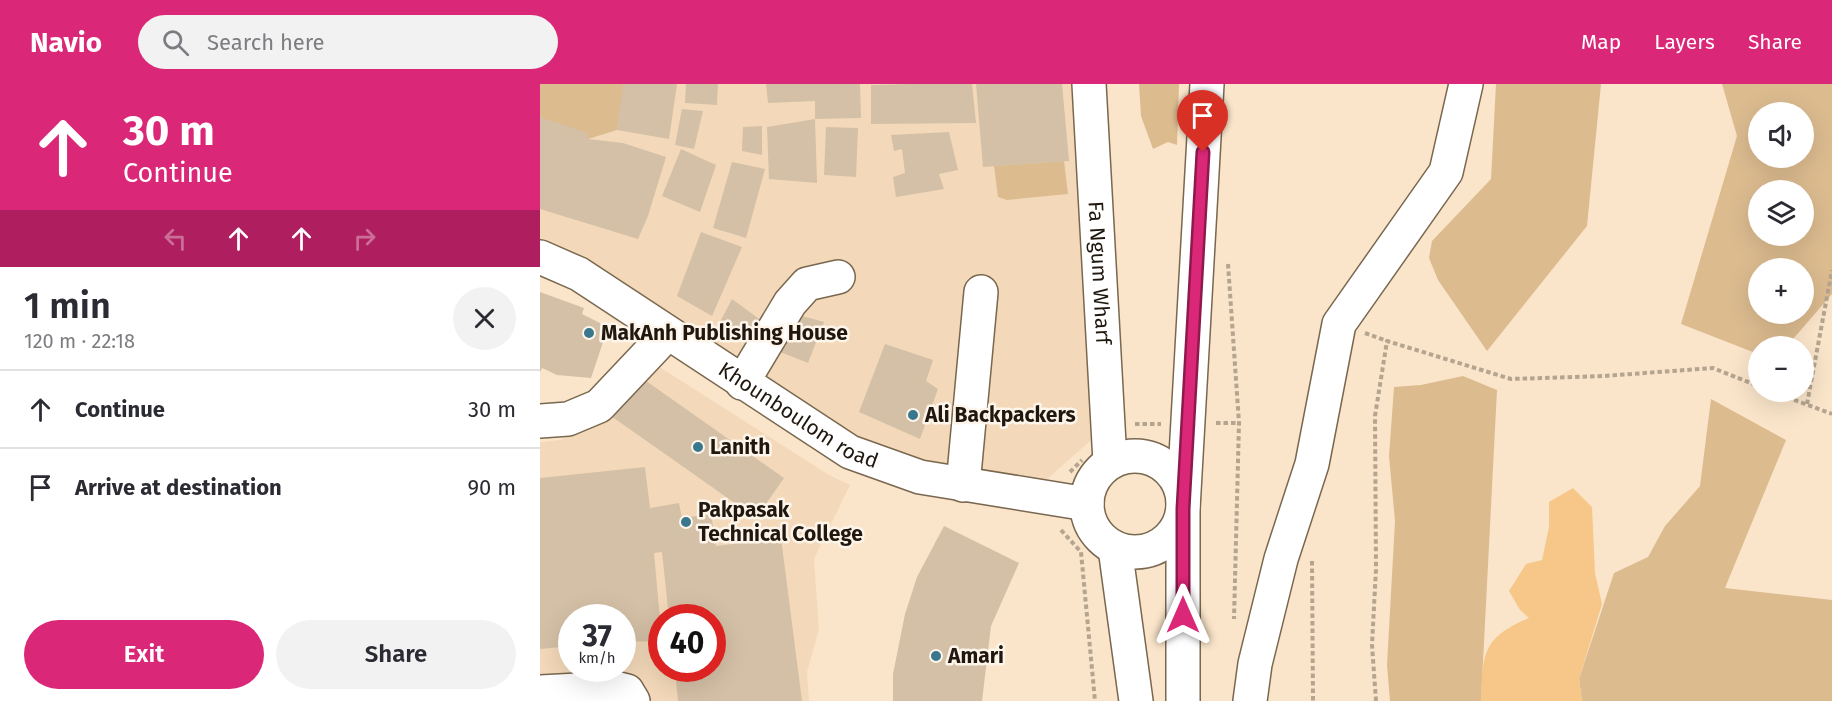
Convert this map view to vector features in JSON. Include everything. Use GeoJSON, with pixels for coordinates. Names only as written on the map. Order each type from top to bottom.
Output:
{"type":"FeatureCollection","features":[{"type":"Feature","properties":{"kind":"street","name":"Fa Ngum Wharf"},"geometry":{"type":"LineString","coordinates":[[1089,84],[1110,462]]}},
{"type":"Feature","properties":{"kind":"street"},"geometry":{"type":"LineString","coordinates":[[1183,701],[1183,509],[1207,84]]}},
{"type":"Feature","properties":{"kind":"street"},"geometry":{"type":"LineString","coordinates":[[1250,701],[1255,664],[1281,559],[1312,464],[1340,324],[1446,172],[1466,84]]}},
{"type":"Feature","properties":{"kind":"street","name":"Khounboulom road"},"geometry":{"type":"LineString","coordinates":[[540,257],[579,274],[850,452],[920,477],[1087,504]]}},
{"type":"Feature","properties":{"kind":"street"},"geometry":{"type":"LineString","coordinates":[[742,382],[790,303],[807,284],[838,277]]}},
{"type":"Feature","properties":{"kind":"street"},"geometry":{"type":"LineString","coordinates":[[963,485],[981,292]]}},
{"type":"Feature","properties":{"kind":"street"},"geometry":{"type":"LineString","coordinates":[[540,421],[568,419],[599,406],[668,333]]}},
{"type":"Feature","properties":{"kind":"street"},"geometry":{"type":"LineString","coordinates":[[1131,455],[1152,458],[1169,470],[1175,478],[1180,488],[1183,509],[1179,523],[1171,536],[1160,546],[1145,551],[1130,552],[1115,548],[1095,530],[1087,504],[1093,480],[1110,462],[1131,455]]}},
{"type":"Feature","properties":{"kind":"street"},"geometry":{"type":"LineString","coordinates":[[1115,548],[1136,701]]}},
{"type":"Feature","properties":{"kind":"street"},"geometry":{"type":"LineString","coordinates":[[540,692],[615,688],[627,691],[633,701]]}},
{"type":"Feature","properties":{"kind":"path"},"geometry":{"type":"LineString","coordinates":[[1228,261],[1239,423],[1234,630]]}},
{"type":"Feature","properties":{"kind":"path"},"geometry":{"type":"LineString","coordinates":[[1806,404],[1832,270]]}},
{"type":"Feature","properties":{"kind":"path"},"geometry":{"type":"LineString","coordinates":[[1376,701],[1372,645],[1376,568],[1375,416],[1387,341],[1511,379],[1604,376],[1713,368],[1748,382]]}},
{"type":"Feature","properties":{"kind":"path"},"geometry":{"type":"LineString","coordinates":[[1800,402],[1832,414]]}},
{"type":"Feature","properties":{"kind":"path"},"geometry":{"type":"LineString","coordinates":[[1312,559],[1313,701]]}},
{"type":"Feature","properties":{"kind":"shaded area"},"geometry":{"type":"Polygon","coordinates":[[[540,84],[1090,84],[1108,425],[1028,496],[920,477],[540,257],[540,84]]]}},
{"type":"Feature","properties":{"kind":"shaded area"},"geometry":{"type":"Polygon","coordinates":[[[540,84],[624,84],[617,130],[588,139],[540,118],[540,84]]]}},
{"type":"Feature","properties":{"kind":"shaded area"},"geometry":{"type":"Polygon","coordinates":[[[1139,84],[1179,84],[1177,145],[1168,142],[1153,149],[1141,116],[1139,84]]]}},
{"type":"Feature","properties":{"kind":"shaded area"},"geometry":{"type":"Polygon","coordinates":[[[1496,84],[1601,84],[1587,226],[1487,351],[1438,280],[1429,258],[1432,241],[1491,179],[1496,84]]]}},
{"type":"Feature","properties":{"kind":"shaded area"},"geometry":{"type":"Polygon","coordinates":[[[1722,84],[1832,84],[1832,294],[1814,315],[1814,258],[1748,258],[1748,324],[1806,324],[1796,336],[1748,336],[1748,350],[1681,324],[1737,136],[1722,84]]]}},
{"type":"Feature","properties":{"kind":"shaded area"},"geometry":{"type":"Polygon","coordinates":[[[1064,161],[1068,194],[1007,200],[998,197],[994,166],[1064,161]]]}},
{"type":"Feature","properties":{"kind":"shaded area","name":"Pakpasak Technical College"},"geometry":{"type":"Polygon","coordinates":[[[650,361],[829,475],[850,485],[814,559],[819,629],[807,672],[809,701],[540,701],[540,442],[560,440],[582,431],[650,361]]]}},
{"type":"Feature","properties":{"kind":"shaded area"},"geometry":{"type":"Polygon","coordinates":[[[1463,376],[1497,390],[1481,701],[1390,701],[1387,665],[1395,521],[1389,456],[1394,387],[1421,385],[1463,376]]]}},
{"type":"Feature","properties":{"kind":"shaded area"},"geometry":{"type":"Polygon","coordinates":[[[1711,399],[1786,440],[1725,588],[1832,600],[1832,701],[1582,701],[1579,679],[1614,573],[1648,557],[1665,526],[1700,486],[1711,399]]]}},
{"type":"Feature","properties":{"kind":"shaded area"},"geometry":{"type":"Polygon","coordinates":[[[1573,488],[1592,507],[1595,573],[1602,604],[1579,679],[1582,701],[1481,701],[1483,671],[1488,649],[1502,633],[1529,618],[1520,610],[1509,591],[1526,564],[1542,560],[1549,527],[1549,502],[1573,488]]]}},
{"type":"Feature","properties":{"kind":"building"},"geometry":{"type":"Polygon","coordinates":[[[623,84],[677,84],[669,139],[617,130],[623,84]]]}},
{"type":"Feature","properties":{"kind":"building"},"geometry":{"type":"Polygon","coordinates":[[[686,84],[718,84],[717,105],[685,103],[686,84]]]}},
{"type":"Feature","properties":{"kind":"building"},"geometry":{"type":"Polygon","coordinates":[[[766,84],[860,84],[861,118],[815,119],[815,101],[768,103],[766,84]]]}},
{"type":"Feature","properties":{"kind":"building"},"geometry":{"type":"Polygon","coordinates":[[[972,84],[976,123],[871,124],[871,85],[972,84]]]}},
{"type":"Feature","properties":{"kind":"building"},"geometry":{"type":"Polygon","coordinates":[[[976,84],[1062,84],[1069,161],[983,167],[976,84]]]}},
{"type":"Feature","properties":{"kind":"building"},"geometry":{"type":"Polygon","coordinates":[[[682,109],[703,111],[694,149],[675,145],[682,109]]]}},
{"type":"Feature","properties":{"kind":"building"},"geometry":{"type":"Polygon","coordinates":[[[540,117],[587,133],[588,139],[623,143],[666,157],[648,216],[638,239],[540,209],[540,117]]]}},
{"type":"Feature","properties":{"kind":"building"},"geometry":{"type":"Polygon","coordinates":[[[815,119],[817,183],[769,179],[767,127],[815,119]]]}},
{"type":"Feature","properties":{"kind":"building"},"geometry":{"type":"Polygon","coordinates":[[[762,126],[762,155],[742,151],[743,127],[762,126]]]}},
{"type":"Feature","properties":{"kind":"building"},"geometry":{"type":"Polygon","coordinates":[[[826,127],[858,128],[856,177],[824,175],[826,127]]]}},
{"type":"Feature","properties":{"kind":"building"},"geometry":{"type":"Polygon","coordinates":[[[949,132],[958,170],[939,174],[944,189],[896,197],[893,177],[905,173],[902,149],[894,151],[891,135],[949,132]]]}},
{"type":"Feature","properties":{"kind":"building"},"geometry":{"type":"Polygon","coordinates":[[[681,149],[716,165],[700,212],[662,196],[681,149]]]}},
{"type":"Feature","properties":{"kind":"building"},"geometry":{"type":"Polygon","coordinates":[[[732,162],[765,169],[746,238],[713,228],[732,162]]]}},
{"type":"Feature","properties":{"kind":"building"},"geometry":{"type":"Polygon","coordinates":[[[701,232],[742,247],[712,316],[677,296],[701,232]]]}},
{"type":"Feature","properties":{"kind":"building"},"geometry":{"type":"Polygon","coordinates":[[[540,292],[584,308],[582,314],[608,327],[591,378],[557,375],[542,368],[540,372],[540,292]]]}},
{"type":"Feature","properties":{"kind":"building"},"geometry":{"type":"Polygon","coordinates":[[[732,299],[766,324],[752,348],[719,324],[732,299]]]}},
{"type":"Feature","properties":{"kind":"building"},"geometry":{"type":"Polygon","coordinates":[[[777,309],[824,322],[808,363],[760,344],[777,309]]]}},
{"type":"Feature","properties":{"kind":"building"},"geometry":{"type":"Polygon","coordinates":[[[885,344],[933,360],[926,381],[938,389],[920,439],[859,412],[885,344]]]}},
{"type":"Feature","properties":{"kind":"building","name":"Lanith"},"geometry":{"type":"Polygon","coordinates":[[[639,376],[784,478],[756,518],[611,416],[639,376]]]}},
{"type":"Feature","properties":{"kind":"building"},"geometry":{"type":"Polygon","coordinates":[[[645,467],[650,508],[679,503],[682,518],[711,514],[716,546],[781,538],[802,701],[678,701],[676,682],[726,682],[726,604],[668,604],[662,552],[654,553],[659,604],[648,604],[648,641],[636,642],[636,604],[558,604],[558,647],[540,649],[540,478],[645,467]]]}},
{"type":"Feature","properties":{"kind":"building","name":"Amari"},"geometry":{"type":"Polygon","coordinates":[[[944,526],[1019,563],[991,626],[982,701],[893,701],[893,674],[905,614],[917,577],[944,526]]]}},
{"type":"Feature","properties":{"kind":"place","name":"MakAnh Publishing House"},"geometry":{"type":"Point","coordinates":[589,333]}},
{"type":"Feature","properties":{"kind":"place","name":"Ali Backpackers"},"geometry":{"type":"Point","coordinates":[913,415]}},
{"type":"Feature","properties":{"kind":"place","name":"Lanith"},"geometry":{"type":"Point","coordinates":[698,447]}},
{"type":"Feature","properties":{"kind":"place","name":"Pakpasak Technical College"},"geometry":{"type":"Point","coordinates":[686,522]}},
{"type":"Feature","properties":{"kind":"place","name":"Amari"},"geometry":{"type":"Point","coordinates":[936,656]}},
{"type":"Feature","properties":{"kind":"route"},"geometry":{"type":"LineString","coordinates":[[1183,615],[1183,509],[1203,152]]}}]}
